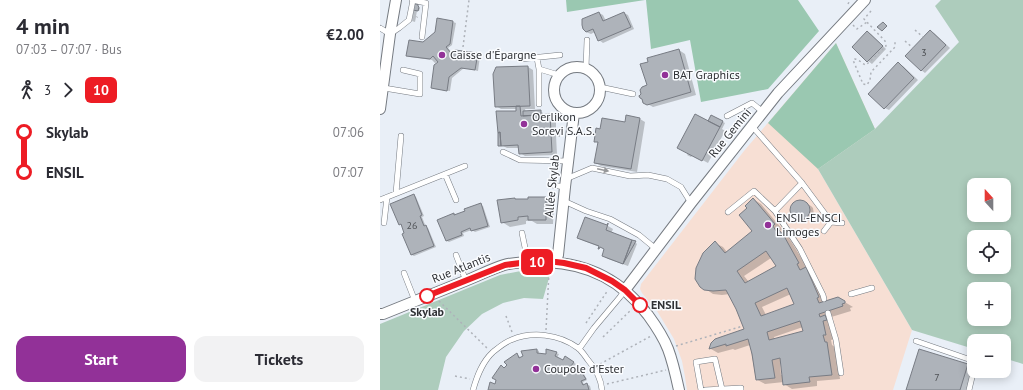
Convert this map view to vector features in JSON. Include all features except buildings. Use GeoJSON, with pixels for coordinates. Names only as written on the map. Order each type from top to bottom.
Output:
{"type":"FeatureCollection","features":[{"type":"Feature","properties":{"kind":"street"},"geometry":{"type":"LineString","coordinates":[[380,109],[384,88],[384,58],[396,0]]}},
{"type":"Feature","properties":{"kind":"street","name":"Rue Gemini"},"geometry":{"type":"LineString","coordinates":[[625,290],[691,203],[778,93],[865,0]]}},
{"type":"Feature","properties":{"kind":"street"},"geometry":{"type":"LineString","coordinates":[[579,66],[586,68],[593,73],[598,79],[600,87],[600,94],[594,106],[588,110],[574,113],[562,107],[557,102],[554,95],[555,81],[559,75],[564,70],[579,66]]}},
{"type":"Feature","properties":{"kind":"street","name":"Allée Skylab"},"geometry":{"type":"LineString","coordinates":[[553,266],[558,255],[574,113]]}},
{"type":"Feature","properties":{"kind":"street","name":"Rue Atlantis"},"geometry":{"type":"LineString","coordinates":[[380,314],[505,265],[528,262],[553,266],[564,263],[586,268],[612,281],[638,302],[660,331],[668,349],[679,390]]}},
{"type":"Feature","properties":{"kind":"lane"},"geometry":{"type":"LineString","coordinates":[[380,28],[390,34],[409,20],[412,0],[426,3],[422,37]]}},
{"type":"Feature","properties":{"kind":"lane"},"geometry":{"type":"LineString","coordinates":[[586,68],[587,40]]}},
{"type":"Feature","properties":{"kind":"lane"},"geometry":{"type":"LineString","coordinates":[[521,59],[560,55]]}},
{"type":"Feature","properties":{"kind":"lane"},"geometry":{"type":"LineString","coordinates":[[537,58],[539,69],[539,104]]}},
{"type":"Feature","properties":{"kind":"lane"},"geometry":{"type":"LineString","coordinates":[[539,69],[559,75]]}},
{"type":"Feature","properties":{"kind":"lane"},"geometry":{"type":"LineString","coordinates":[[384,88],[420,94],[420,74],[403,70]]}},
{"type":"Feature","properties":{"kind":"lane"},"geometry":{"type":"LineString","coordinates":[[600,87],[633,94]]}},
{"type":"Feature","properties":{"kind":"lane"},"geometry":{"type":"LineString","coordinates":[[727,116],[752,103],[763,112]]}},
{"type":"Feature","properties":{"kind":"lane"},"geometry":{"type":"LineString","coordinates":[[752,126],[802,183],[830,222],[842,223]]}},
{"type":"Feature","properties":{"kind":"lane"},"geometry":{"type":"LineString","coordinates":[[396,193],[401,136]]}},
{"type":"Feature","properties":{"kind":"lane"},"geometry":{"type":"LineString","coordinates":[[503,152],[520,160],[568,160]]}},
{"type":"Feature","properties":{"kind":"lane"},"geometry":{"type":"LineString","coordinates":[[380,200],[465,166]]}},
{"type":"Feature","properties":{"kind":"lane"},"geometry":{"type":"LineString","coordinates":[[552,185],[566,183],[592,168],[630,176],[648,175],[667,179],[681,187],[691,203]]}},
{"type":"Feature","properties":{"kind":"lane"},"geometry":{"type":"LineString","coordinates":[[445,174],[456,200]]}},
{"type":"Feature","properties":{"kind":"lane"},"geometry":{"type":"LineString","coordinates":[[775,211],[802,183]]}},
{"type":"Feature","properties":{"kind":"lane"},"geometry":{"type":"LineString","coordinates":[[728,212],[754,191],[775,211],[800,249],[823,294],[824,299]]}},
{"type":"Feature","properties":{"kind":"lane"},"geometry":{"type":"LineString","coordinates":[[384,224],[386,197]]}},
{"type":"Feature","properties":{"kind":"lane"},"geometry":{"type":"LineString","coordinates":[[564,201],[586,211],[610,219],[639,235],[656,249]]}},
{"type":"Feature","properties":{"kind":"lane"},"geometry":{"type":"LineString","coordinates":[[824,231],[830,222]]}},
{"type":"Feature","properties":{"kind":"lane"},"geometry":{"type":"LineString","coordinates":[[522,234],[528,262]]}},
{"type":"Feature","properties":{"kind":"lane"},"geometry":{"type":"LineString","coordinates":[[456,255],[466,281]]}},
{"type":"Feature","properties":{"kind":"lane"},"geometry":{"type":"LineString","coordinates":[[404,273],[416,301]]}},
{"type":"Feature","properties":{"kind":"lane"},"geometry":{"type":"LineString","coordinates":[[851,294],[872,288]]}},
{"type":"Feature","properties":{"kind":"lane"},"geometry":{"type":"LineString","coordinates":[[579,348],[625,290]]}},
{"type":"Feature","properties":{"kind":"lane"},"geometry":{"type":"LineString","coordinates":[[828,313],[836,340],[841,373]]}},
{"type":"Feature","properties":{"kind":"lane"},"geometry":{"type":"LineString","coordinates":[[473,390],[481,367],[492,353],[510,340],[526,335],[546,335],[562,338],[579,348],[594,367],[602,388]]}},
{"type":"Feature","properties":{"kind":"lane"},"geometry":{"type":"LineString","coordinates":[[916,341],[967,359]]}},
{"type":"Feature","properties":{"kind":"lane"},"geometry":{"type":"LineString","coordinates":[[701,390],[696,362],[714,359],[722,389]]}},
{"type":"Feature","properties":{"kind":"lane"},"geometry":{"type":"LineString","coordinates":[[969,390],[972,378]]}},
{"type":"Feature","properties":{"kind":"lane"},"geometry":{"type":"LineString","coordinates":[[705,390],[741,388],[741,390]]}},
{"type":"Feature","properties":{"kind":"path"},"geometry":{"type":"LineString","coordinates":[[463,47],[468,0]]}},
{"type":"Feature","properties":{"kind":"path"},"geometry":{"type":"LineString","coordinates":[[871,11],[864,19],[885,41],[886,46],[866,65],[857,59],[853,60],[863,84],[867,85],[870,80],[871,72],[895,47],[895,40]]}},
{"type":"Feature","properties":{"kind":"path"},"geometry":{"type":"LineString","coordinates":[[853,25],[857,29],[867,22]]}},
{"type":"Feature","properties":{"kind":"path"},"geometry":{"type":"LineString","coordinates":[[915,30],[923,37]]}},
{"type":"Feature","properties":{"kind":"path"},"geometry":{"type":"LineString","coordinates":[[905,41],[913,48]]}},
{"type":"Feature","properties":{"kind":"path"},"geometry":{"type":"LineString","coordinates":[[546,335],[553,266]]}},
{"type":"Feature","properties":{"kind":"path"},"geometry":{"type":"LineString","coordinates":[[586,323],[609,288]]}},
{"type":"Feature","properties":{"kind":"path"},"geometry":{"type":"LineString","coordinates":[[432,294],[492,353]]}},
{"type":"Feature","properties":{"kind":"path"},"geometry":{"type":"LineString","coordinates":[[603,336],[633,308]]}},
{"type":"Feature","properties":{"kind":"path"},"geometry":{"type":"LineString","coordinates":[[506,316],[514,339]]}},
{"type":"Feature","properties":{"kind":"path"},"geometry":{"type":"LineString","coordinates":[[676,346],[743,326]]}},
{"type":"Feature","properties":{"kind":"path"},"geometry":{"type":"LineString","coordinates":[[594,367],[660,331]]}},
{"type":"Feature","properties":{"kind":"path"},"geometry":{"type":"LineString","coordinates":[[602,388],[674,368]]}},
{"type":"Feature","properties":{"kind":"path"},"geometry":{"type":"LineString","coordinates":[[455,376],[476,380]]}},
{"type":"Feature","properties":{"kind":"shaded area","name":"ENSIL-ENSCI Limoges"},"geometry":{"type":"Polygon","coordinates":[[[836,43],[875,129],[818,169],[912,330],[893,390],[687,390],[682,361],[674,339],[657,311],[642,293],[640,289],[641,284],[744,151],[836,43]]]}},
{"type":"Feature","properties":{"kind":"green space"},"geometry":{"type":"Polygon","coordinates":[[[566,0],[645,0],[567,12],[566,0]]]}},
{"type":"Feature","properties":{"kind":"green space"},"geometry":{"type":"Polygon","coordinates":[[[646,0],[798,0],[819,31],[768,89],[701,102],[690,40],[651,49],[646,0]]]}},
{"type":"Feature","properties":{"kind":"green space"},"geometry":{"type":"Polygon","coordinates":[[[941,0],[1023,0],[1023,364],[1011,360],[1011,334],[967,334],[967,347],[912,330],[818,169],[875,129],[959,42],[935,6],[941,0]]]}},
{"type":"Feature","properties":{"kind":"green space"},"geometry":{"type":"Polygon","coordinates":[[[836,43],[875,129],[818,169],[768,123],[836,43]]]}},
{"type":"Feature","properties":{"kind":"green space"},"geometry":{"type":"Polygon","coordinates":[[[526,270],[551,271],[543,299],[524,298],[503,303],[482,314],[464,331],[446,357],[438,390],[380,390],[380,324],[500,275],[526,270]]]}},
{"type":"Feature","properties":{"kind":"bus line","name":"10"},"geometry":{"type":"LineString","coordinates":[[427,296],[505,265],[528,262],[556,262],[586,268],[612,281],[625,290],[640,305]]}},
{"type":"Feature","properties":{"kind":"place","name":"Caisse d'Épargne"},"geometry":{"type":"Point","coordinates":[442,55]}},
{"type":"Feature","properties":{"kind":"place","name":"BAT Graphics"},"geometry":{"type":"Point","coordinates":[665,75]}},
{"type":"Feature","properties":{"kind":"place","name":"Oerlikon Sorevi S.A.S."},"geometry":{"type":"Point","coordinates":[524,124]}},
{"type":"Feature","properties":{"kind":"place","name":"ENSIL-ENSCI Limoges"},"geometry":{"type":"Point","coordinates":[768,225]}},
{"type":"Feature","properties":{"kind":"place","name":"Skylab"},"geometry":{"type":"Point","coordinates":[427,296]}},
{"type":"Feature","properties":{"kind":"place","name":"ENSIL"},"geometry":{"type":"Point","coordinates":[640,305]}},
{"type":"Feature","properties":{"kind":"place","name":"Coupole d'Ester"},"geometry":{"type":"Point","coordinates":[536,369]}}]}
